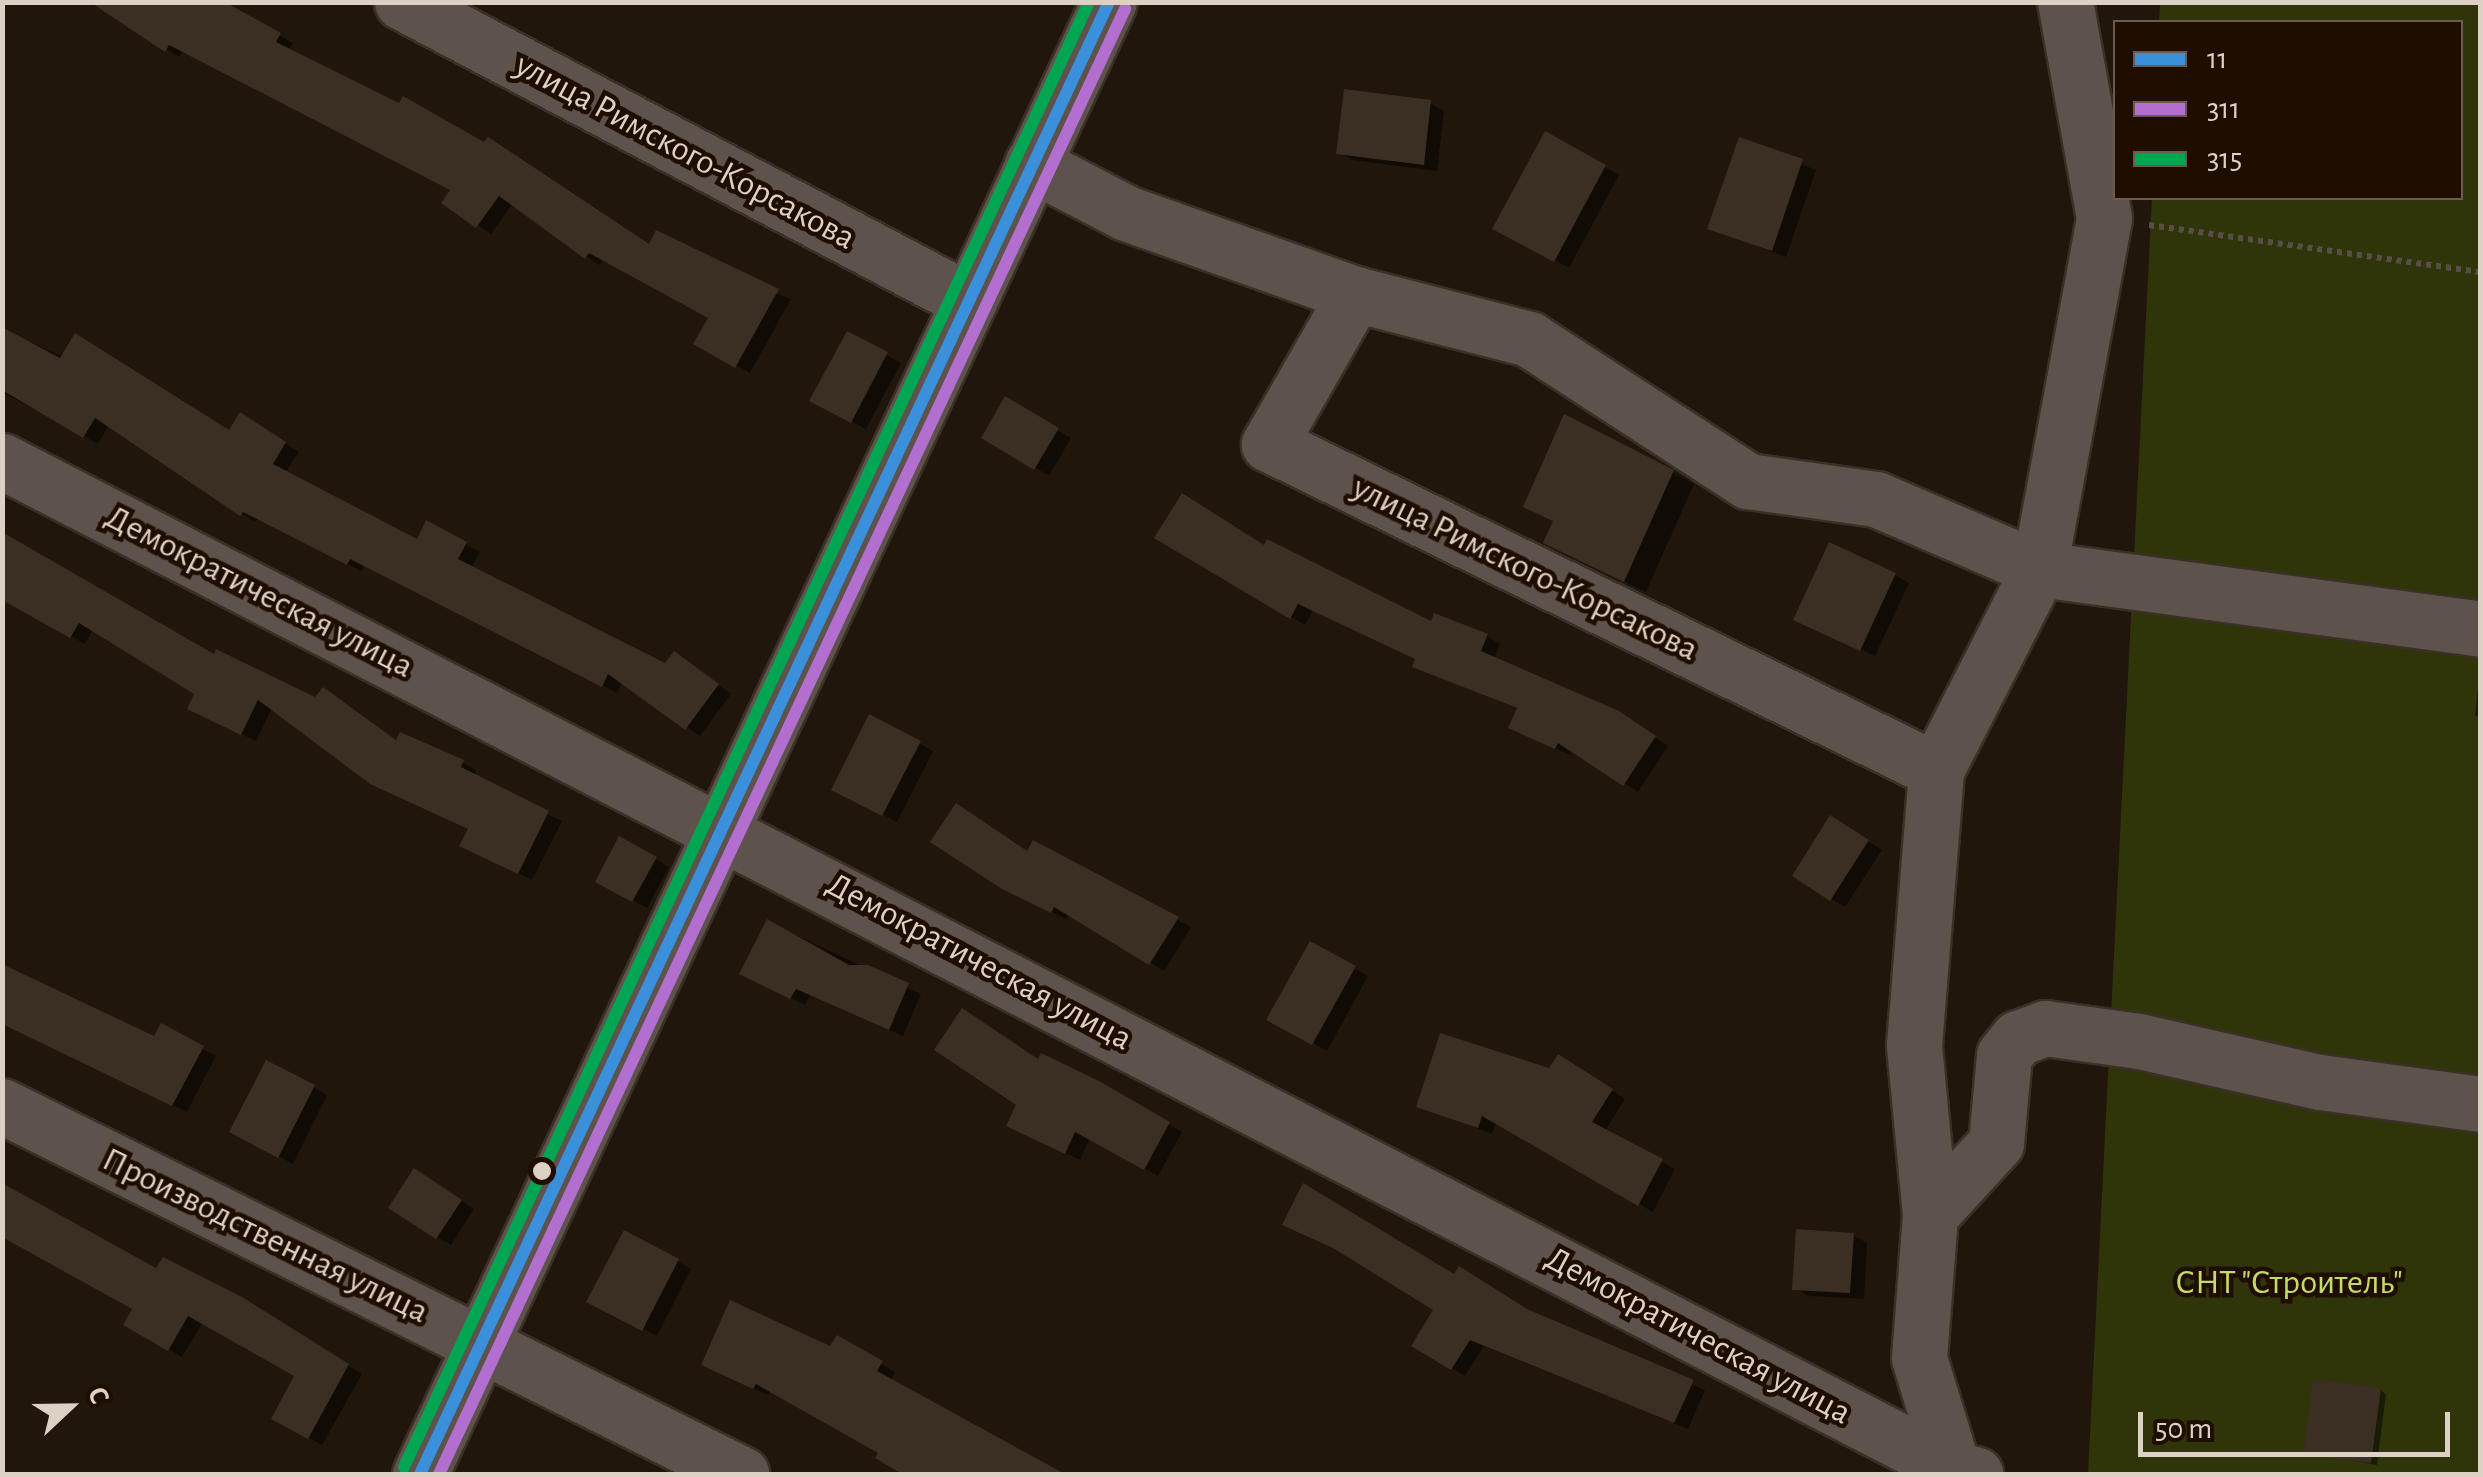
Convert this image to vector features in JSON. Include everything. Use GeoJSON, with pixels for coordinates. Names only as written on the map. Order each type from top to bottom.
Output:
{"type":"FeatureCollection","features":[{"type":"Feature","properties":{"kind":"street","name":"улица Римского-Корсакова"},"geometry":{"type":"LineString","coordinates":[[402,2],[969,301]]}},
{"type":"Feature","properties":{"kind":"street"},"geometry":{"type":"LineString","coordinates":[[420,1474],[1109,2]]}},
{"type":"Feature","properties":{"kind":"street"},"geometry":{"type":"LineString","coordinates":[[1964,1472],[1918,1358],[1930,1215],[1914,1045],[1936,770],[2039,569],[2104,218],[2065,2]]}},
{"type":"Feature","properties":{"kind":"street"},"geometry":{"type":"LineString","coordinates":[[1032,164],[1126,213],[1355,294],[1529,338],[1748,481],[1876,499],[2039,569],[2480,630]]}},
{"type":"Feature","properties":{"kind":"street","name":"улица Римского-Корсакова"},"geometry":{"type":"LineString","coordinates":[[1355,294],[1270,444],[1936,770]]}},
{"type":"Feature","properties":{"kind":"street","name":"Демократическая улица"},"geometry":{"type":"LineString","coordinates":[[2,461],[722,828],[1964,1472]]}},
{"type":"Feature","properties":{"kind":"street"},"geometry":{"type":"LineString","coordinates":[[1930,1215],[1996,1143],[2004,1055],[2018,1038],[2044,1028],[2139,1041],[2320,1082],[2480,1104]]}},
{"type":"Feature","properties":{"kind":"street","name":"Производственная улица"},"geometry":{"type":"LineString","coordinates":[[2,1106],[741,1474]]}},
{"type":"Feature","properties":{"kind":"path"},"geometry":{"type":"LineString","coordinates":[[2104,218],[2480,272]]}},
{"type":"Feature","properties":{"kind":"green space","name":"СНТ \"Строитель\""},"geometry":{"type":"Polygon","coordinates":[[[2160,3],[2480,3],[2480,1474],[2088,1474],[2152,200],[2463,200],[2463,20],[2159,20],[2160,3]]]}},
{"type":"Feature","properties":{"kind":"building"},"geometry":{"type":"Polygon","coordinates":[[[90,2],[225,2],[281,33],[276,42],[399,103],[403,96],[484,142],[488,137],[649,244],[656,230],[779,289],[735,368],[693,344],[708,318],[589,253],[585,259],[499,196],[476,228],[441,203],[450,190],[169,45],[165,52],[90,2]]]}},
{"type":"Feature","properties":{"kind":"building"},"geometry":{"type":"Polygon","coordinates":[[[1344,89],[1431,100],[1424,165],[1336,154],[1344,89]]]}},
{"type":"Feature","properties":{"kind":"building"},"geometry":{"type":"Polygon","coordinates":[[[1545,131],[1606,165],[1554,262],[1492,229],[1545,131]]]}},
{"type":"Feature","properties":{"kind":"building"},"geometry":{"type":"Polygon","coordinates":[[[1739,137],[1803,159],[1772,251],[1707,229],[1739,137]]]}},
{"type":"Feature","properties":{"kind":"building"},"geometry":{"type":"Polygon","coordinates":[[[2,327],[60,358],[75,333],[229,430],[240,412],[286,442],[273,464],[417,539],[426,520],[467,542],[458,559],[665,663],[674,651],[719,684],[685,730],[608,674],[602,687],[350,559],[347,565],[243,512],[240,516],[95,418],[83,438],[2,390],[2,327]]]}},
{"type":"Feature","properties":{"kind":"building"},"geometry":{"type":"Polygon","coordinates":[[[847,331],[888,352],[851,423],[809,401],[847,331]]]}},
{"type":"Feature","properties":{"kind":"building"},"geometry":{"type":"Polygon","coordinates":[[[1005,396],[1059,428],[1034,470],[981,438],[1005,396]]]}},
{"type":"Feature","properties":{"kind":"building"},"geometry":{"type":"Polygon","coordinates":[[[1564,414],[1674,470],[1624,582],[1543,543],[1553,521],[1523,507],[1564,414]]]}},
{"type":"Feature","properties":{"kind":"building"},"geometry":{"type":"Polygon","coordinates":[[[1182,493],[1264,545],[1267,539],[1431,621],[1434,613],[1488,634],[1481,651],[1619,711],[1656,736],[1623,786],[1558,743],[1555,749],[1508,728],[1517,708],[1412,667],[1415,659],[1298,604],[1290,619],[1154,538],[1182,493]]]}},
{"type":"Feature","properties":{"kind":"building"},"geometry":{"type":"Polygon","coordinates":[[[2,532],[214,654],[216,649],[315,697],[323,687],[396,740],[400,732],[464,760],[461,767],[549,811],[518,874],[459,846],[468,829],[370,784],[258,700],[241,735],[187,709],[194,694],[79,623],[70,638],[2,600],[2,532]]]}},
{"type":"Feature","properties":{"kind":"building"},"geometry":{"type":"Polygon","coordinates":[[[1829,542],[1896,573],[1860,651],[1793,620],[1829,542]]]}},
{"type":"Feature","properties":{"kind":"building"},"geometry":{"type":"Polygon","coordinates":[[[869,714],[921,741],[882,816],[831,790],[869,714]]]}},
{"type":"Feature","properties":{"kind":"building"},"geometry":{"type":"Polygon","coordinates":[[[956,803],[1027,851],[1033,840],[1179,917],[1149,965],[1054,907],[1051,913],[1002,889],[930,842],[956,803]]]}},
{"type":"Feature","properties":{"kind":"building"},"geometry":{"type":"Polygon","coordinates":[[[1830,815],[1869,840],[1830,901],[1792,876],[1830,815]]]}},
{"type":"Feature","properties":{"kind":"building"},"geometry":{"type":"Polygon","coordinates":[[[619,836],[657,857],[632,902],[595,882],[619,836]]]}},
{"type":"Feature","properties":{"kind":"building"},"geometry":{"type":"Polygon","coordinates":[[[767,919],[849,965],[868,965],[909,983],[889,1030],[796,989],[790,999],[739,974],[767,919]]]}},
{"type":"Feature","properties":{"kind":"building"},"geometry":{"type":"Polygon","coordinates":[[[1310,941],[1356,966],[1312,1045],[1266,1020],[1310,941]]]}},
{"type":"Feature","properties":{"kind":"building"},"geometry":{"type":"Polygon","coordinates":[[[2,964],[154,1036],[161,1023],[204,1046],[172,1106],[2,1024],[2,964]]]}},
{"type":"Feature","properties":{"kind":"building"},"geometry":{"type":"Polygon","coordinates":[[[962,1008],[1038,1059],[1041,1053],[1170,1122],[1144,1170],[1075,1132],[1065,1154],[1006,1126],[1016,1105],[934,1050],[962,1008]]]}},
{"type":"Feature","properties":{"kind":"building"},"geometry":{"type":"Polygon","coordinates":[[[1440,1033],[1549,1068],[1558,1054],[1613,1089],[1592,1122],[1663,1159],[1638,1206],[1482,1116],[1478,1128],[1416,1107],[1440,1033]]]}},
{"type":"Feature","properties":{"kind":"building"},"geometry":{"type":"Polygon","coordinates":[[[266,1060],[315,1085],[278,1158],[229,1132],[266,1060]]]}},
{"type":"Feature","properties":{"kind":"building"},"geometry":{"type":"Polygon","coordinates":[[[414,1168],[462,1200],[436,1239],[388,1208],[414,1168]]]}},
{"type":"Feature","properties":{"kind":"building"},"geometry":{"type":"Polygon","coordinates":[[[2,1183],[156,1268],[163,1257],[242,1297],[349,1364],[308,1439],[271,1419],[294,1376],[188,1316],[168,1351],[123,1325],[132,1309],[2,1237],[2,1183]]]}},
{"type":"Feature","properties":{"kind":"building"},"geometry":{"type":"Polygon","coordinates":[[[1303,1183],[1454,1274],[1459,1266],[1527,1309],[1694,1380],[1674,1423],[1470,1340],[1451,1370],[1411,1346],[1433,1310],[1333,1248],[1282,1225],[1303,1183]]]}},
{"type":"Feature","properties":{"kind":"building"},"geometry":{"type":"Polygon","coordinates":[[[1796,1229],[1854,1233],[1850,1293],[1792,1290],[1796,1229]]]}},
{"type":"Feature","properties":{"kind":"building"},"geometry":{"type":"Polygon","coordinates":[[[624,1230],[679,1259],[642,1331],[586,1302],[624,1230]]]}},
{"type":"Feature","properties":{"kind":"building"},"geometry":{"type":"Polygon","coordinates":[[[730,1300],[830,1346],[837,1335],[883,1361],[877,1371],[1065,1474],[902,1474],[875,1458],[878,1453],[756,1384],[753,1389],[701,1365],[730,1300]]]}},
{"type":"Feature","properties":{"kind":"building"},"geometry":{"type":"Polygon","coordinates":[[[2313,1379],[2381,1388],[2371,1463],[2303,1454],[2313,1379]]]}},
{"type":"Feature","properties":{"kind":"transit line","name":"315"},"geometry":{"type":"LineString","coordinates":[[404,1467],[1089,2]]}},
{"type":"Feature","properties":{"kind":"transit line","name":"11"},"geometry":{"type":"LineString","coordinates":[[420,1474],[1109,2]]}},
{"type":"Feature","properties":{"kind":"transit line","name":"311"},"geometry":{"type":"LineString","coordinates":[[439,1474],[1125,9]]}}]}
